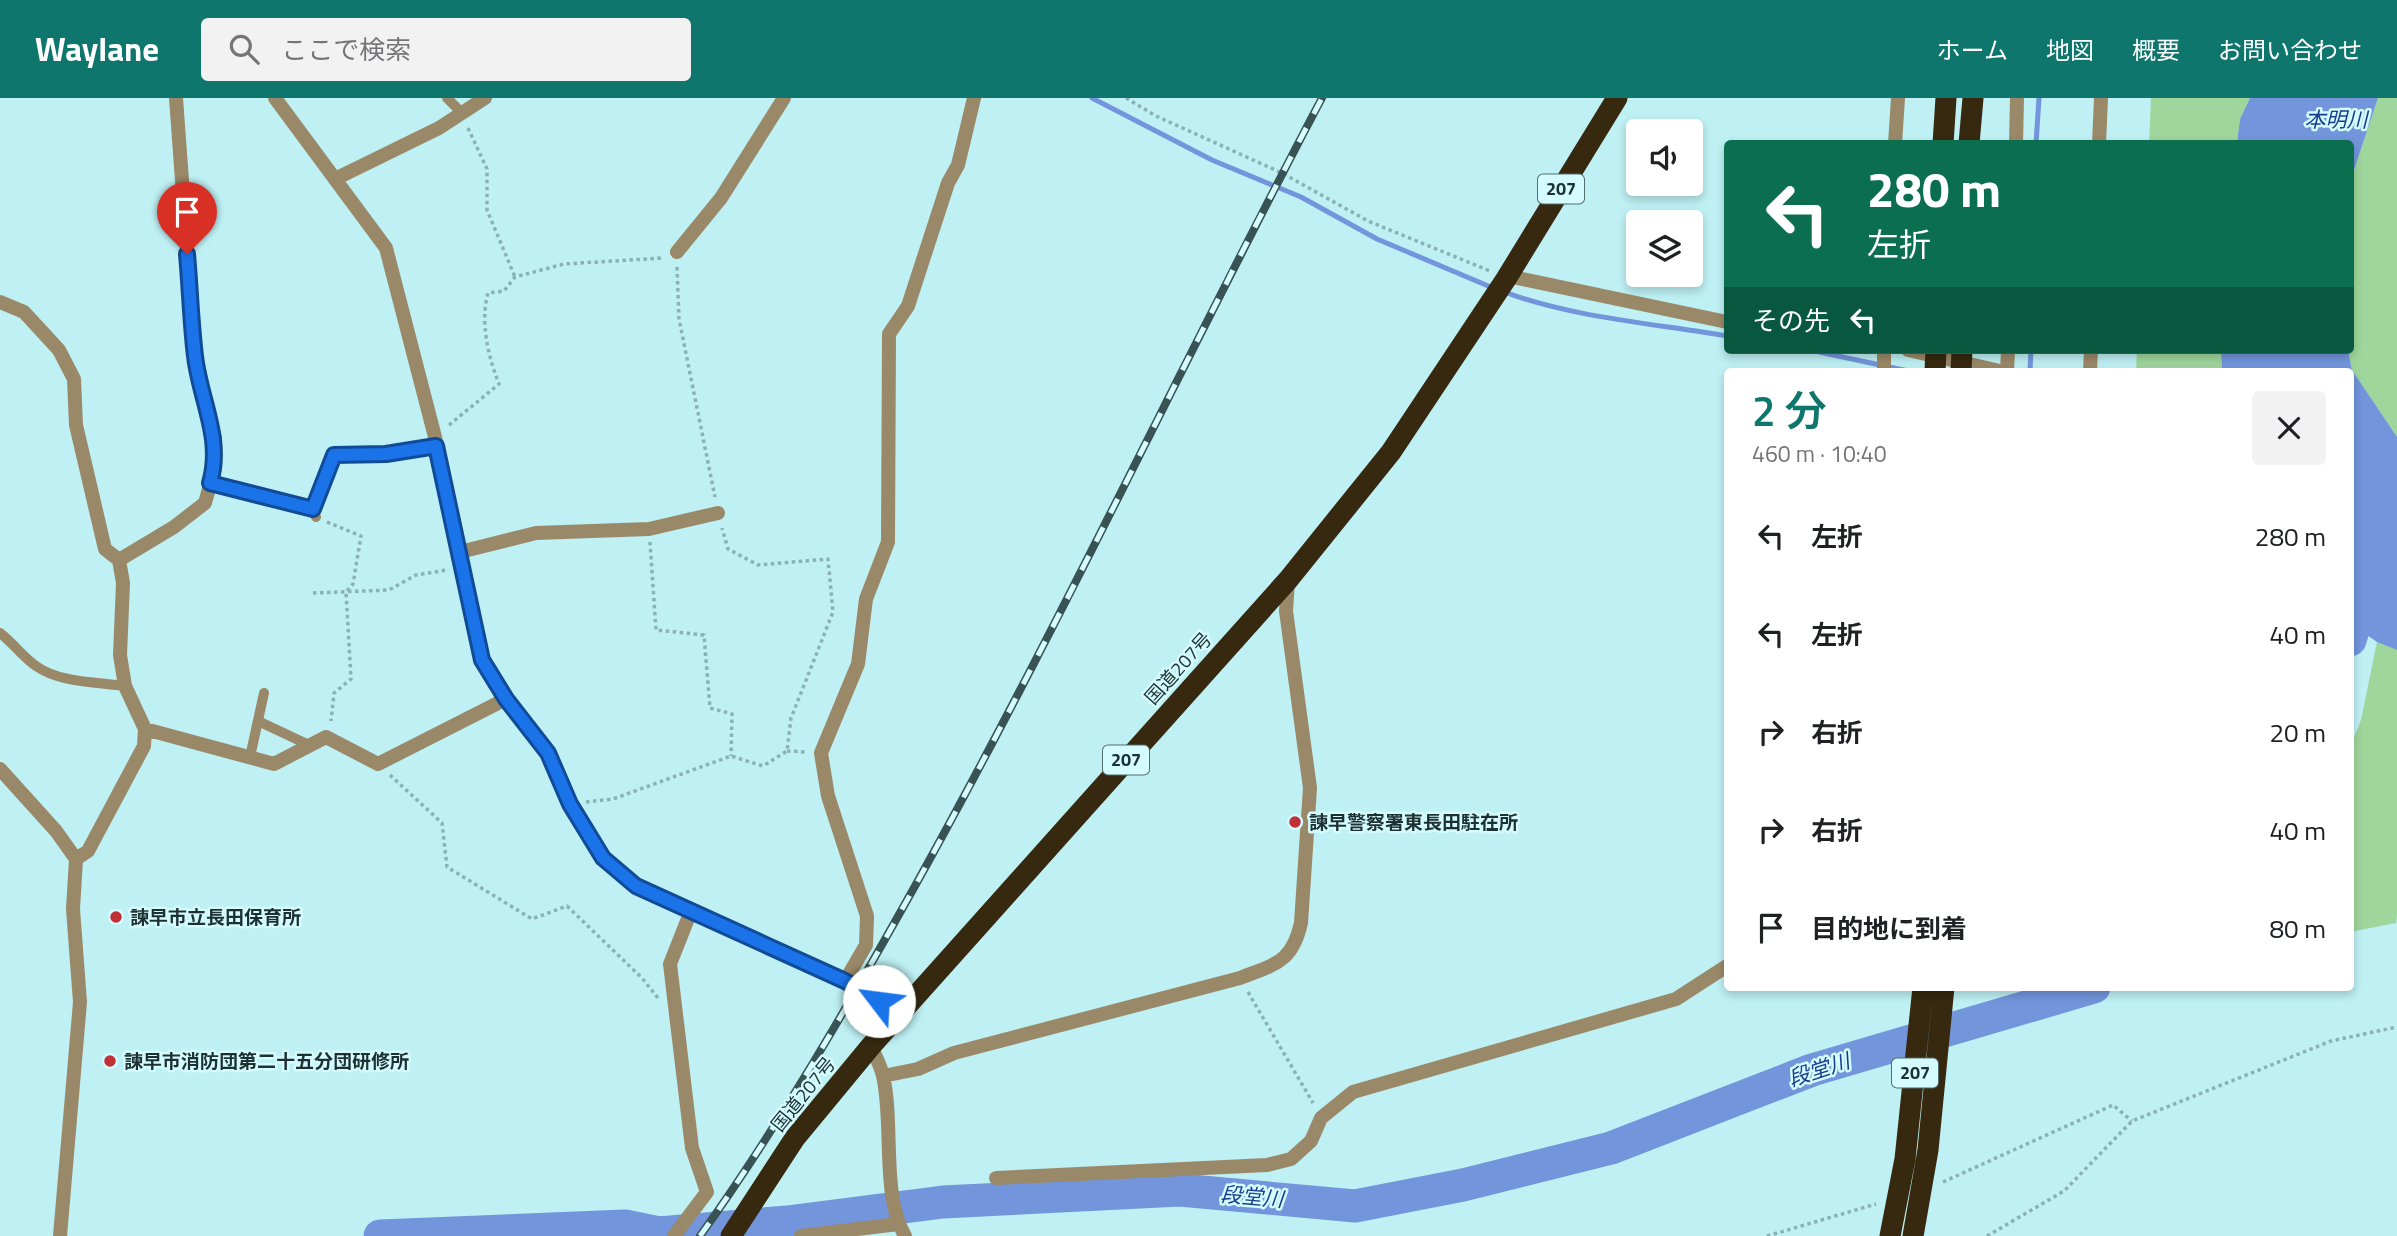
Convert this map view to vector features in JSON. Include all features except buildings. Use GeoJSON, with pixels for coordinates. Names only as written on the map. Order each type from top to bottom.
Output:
{"type":"FeatureCollection","features":[{"type":"Feature","properties":{"kind":"highway","name":"国道207号"},"geometry":{"type":"LineString","coordinates":[[731,1236],[795,1138],[871,1046],[1288,580],[1391,452],[1507,278],[1617,98]]}},
{"type":"Feature","properties":{"kind":"highway"},"geometry":{"type":"LineString","coordinates":[[1943,140],[1946,98]]}},
{"type":"Feature","properties":{"kind":"highway"},"geometry":{"type":"LineString","coordinates":[[1969,140],[1973,98]]}},
{"type":"Feature","properties":{"kind":"highway","name":"207"},"geometry":{"type":"LineString","coordinates":[[1891,1236],[1905,1159],[1923,991]]}},
{"type":"Feature","properties":{"kind":"highway","name":"207"},"geometry":{"type":"LineString","coordinates":[[1913,1236],[1928,1150],[1944,991]]}},
{"type":"Feature","properties":{"kind":"street"},"geometry":{"type":"LineString","coordinates":[[118,560],[174,527],[205,503],[215,467],[215,438],[195,359],[176,98]]}},
{"type":"Feature","properties":{"kind":"street"},"geometry":{"type":"LineString","coordinates":[[275,98],[386,248],[436,442],[482,660],[506,699],[548,753],[570,804],[603,858],[636,886],[845,981],[900,1013]]}},
{"type":"Feature","properties":{"kind":"street"},"geometry":{"type":"LineString","coordinates":[[335,178],[439,128],[485,98]]}},
{"type":"Feature","properties":{"kind":"street"},"geometry":{"type":"LineString","coordinates":[[677,252],[721,198],[784,98]]}},
{"type":"Feature","properties":{"kind":"street"},"geometry":{"type":"LineString","coordinates":[[845,981],[866,945],[867,916],[828,796],[821,753],[858,664],[866,599],[888,542],[889,334],[908,306],[948,183],[958,165],[974,98]]}},
{"type":"Feature","properties":{"kind":"street"},"geometry":{"type":"LineString","coordinates":[[1895,140],[1898,98]]}},
{"type":"Feature","properties":{"kind":"street"},"geometry":{"type":"LineString","coordinates":[[2015,140],[2017,98]]}},
{"type":"Feature","properties":{"kind":"street"},"geometry":{"type":"LineString","coordinates":[[2099,140],[2101,98]]}},
{"type":"Feature","properties":{"kind":"street"},"geometry":{"type":"LineString","coordinates":[[1507,278],[1724,321]]}},
{"type":"Feature","properties":{"kind":"street"},"geometry":{"type":"LineString","coordinates":[[0,302],[24,312],[59,350],[74,379],[76,425],[99,524],[106,549],[118,560],[122,583],[120,655],[125,686],[145,729],[144,746],[138,758],[88,851],[76,859]]}},
{"type":"Feature","properties":{"kind":"street"},"geometry":{"type":"LineString","coordinates":[[1926,354],[1987,368]]}},
{"type":"Feature","properties":{"kind":"street"},"geometry":{"type":"LineString","coordinates":[[460,552],[536,533],[649,529],[718,513]]}},
{"type":"Feature","properties":{"kind":"street"},"geometry":{"type":"LineString","coordinates":[[883,1076],[918,1069],[954,1053],[1240,978],[1284,960],[1297,942],[1301,923],[1310,789],[1286,611],[1288,580]]}},
{"type":"Feature","properties":{"kind":"street"},"geometry":{"type":"LineString","coordinates":[[145,729],[274,764],[326,737],[378,764],[506,699]]}},
{"type":"Feature","properties":{"kind":"street"},"geometry":{"type":"LineString","coordinates":[[0,769],[56,831],[76,859],[73,909],[80,1002],[61,1232]]}},
{"type":"Feature","properties":{"kind":"street"},"geometry":{"type":"LineString","coordinates":[[674,1236],[706,1192],[692,1148],[670,964],[691,911]]}},
{"type":"Feature","properties":{"kind":"street"},"geometry":{"type":"LineString","coordinates":[[996,1178],[1267,1165],[1291,1159],[1311,1141],[1321,1118],[1353,1092],[1676,999],[1724,968]]}},
{"type":"Feature","properties":{"kind":"street"},"geometry":{"type":"LineString","coordinates":[[801,1236],[901,1230],[893,1195],[883,1076],[871,1046]]}},
{"type":"Feature","properties":{"kind":"lane"},"geometry":{"type":"LineString","coordinates":[[447,98],[462,113]]}},
{"type":"Feature","properties":{"kind":"lane"},"geometry":{"type":"LineString","coordinates":[[210,483],[314,513],[334,455],[386,454],[436,442]]}},
{"type":"Feature","properties":{"kind":"lane"},"geometry":{"type":"LineString","coordinates":[[0,633],[33,664],[51,676],[125,686]]}},
{"type":"Feature","properties":{"kind":"lane"},"geometry":{"type":"LineString","coordinates":[[250,757],[264,693]]}},
{"type":"Feature","properties":{"kind":"lane"},"geometry":{"type":"LineString","coordinates":[[258,721],[309,745]]}},
{"type":"Feature","properties":{"kind":"path"},"geometry":{"type":"LineString","coordinates":[[1126,98],[1156,117],[1282,173],[1368,221],[1507,278]]}},
{"type":"Feature","properties":{"kind":"path"},"geometry":{"type":"LineString","coordinates":[[462,113],[487,169],[487,210],[515,277]]}},
{"type":"Feature","properties":{"kind":"path"},"geometry":{"type":"LineString","coordinates":[[436,442],[499,384],[489,358],[484,306],[488,293],[504,291],[515,277],[564,264],[662,259],[677,252],[679,319],[718,513],[728,549],[758,565],[828,559],[833,612],[791,718],[787,751],[763,766],[731,755],[613,799],[570,804]]}},
{"type":"Feature","properties":{"kind":"path"},"geometry":{"type":"LineString","coordinates":[[314,513],[361,536],[353,584],[346,592],[351,679],[334,693],[329,739]]}},
{"type":"Feature","properties":{"kind":"path"},"geometry":{"type":"LineString","coordinates":[[649,529],[656,630],[704,635],[710,708],[733,714],[731,755]]}},
{"type":"Feature","properties":{"kind":"path"},"geometry":{"type":"LineString","coordinates":[[313,593],[389,590],[416,575],[463,567]]}},
{"type":"Feature","properties":{"kind":"path"},"geometry":{"type":"LineString","coordinates":[[378,764],[442,823],[447,867],[532,919],[567,906],[642,978],[676,1019]]}},
{"type":"Feature","properties":{"kind":"path"},"geometry":{"type":"LineString","coordinates":[[1240,978],[1321,1118]]}},
{"type":"Feature","properties":{"kind":"path"},"geometry":{"type":"LineString","coordinates":[[1987,1236],[2064,1191],[2132,1122],[2331,1041],[2397,1027]]}},
{"type":"Feature","properties":{"kind":"path"},"geometry":{"type":"LineString","coordinates":[[1922,1188],[1947,1180],[2113,1105],[2132,1122]]}},
{"type":"Feature","properties":{"kind":"path"},"geometry":{"type":"LineString","coordinates":[[1767,1236],[1899,1196]]}},
{"type":"Feature","properties":{"kind":"green space"},"geometry":{"type":"Polygon","coordinates":[[[2151,98],[2250,98],[2240,119],[2237,140],[2149,140],[2151,98]]]}},
{"type":"Feature","properties":{"kind":"green space"},"geometry":{"type":"Polygon","coordinates":[[[2378,98],[2397,98],[2397,437],[2354,373],[2349,354],[2354,354],[2354,170],[2378,98]]]}},
{"type":"Feature","properties":{"kind":"green space"},"geometry":{"type":"Polygon","coordinates":[[[2137,354],[2221,354],[2222,368],[2136,368],[2137,354]]]}},
{"type":"Feature","properties":{"kind":"green space"},"geometry":{"type":"Polygon","coordinates":[[[2377,642],[2397,650],[2397,915],[2396,923],[2354,931],[2354,738],[2361,720],[2377,642]]]}},
{"type":"Feature","properties":{"kind":"water","name":"本明川"},"geometry":{"type":"Polygon","coordinates":[[[2250,98],[2378,98],[2354,170],[2354,140],[2237,140],[2240,119],[2250,98]]]}},
{"type":"Feature","properties":{"kind":"water"},"geometry":{"type":"Polygon","coordinates":[[[2221,354],[2349,354],[2352,368],[2222,368],[2221,354]]]}},
{"type":"Feature","properties":{"kind":"water"},"geometry":{"type":"Polygon","coordinates":[[[2354,373],[2397,437],[2397,650],[2377,642],[2354,626],[2354,373]]]}},
{"type":"Feature","properties":{"kind":"waterway"},"geometry":{"type":"LineString","coordinates":[[1092,98],[1212,160],[1301,197],[1377,239],[1493,288]]}},
{"type":"Feature","properties":{"kind":"waterway"},"geometry":{"type":"LineString","coordinates":[[2036,140],[2039,98]]}},
{"type":"Feature","properties":{"kind":"waterway"},"geometry":{"type":"LineString","coordinates":[[1502,291],[1584,314],[1724,336]]}},
{"type":"Feature","properties":{"kind":"waterway"},"geometry":{"type":"LineString","coordinates":[[1829,354],[1894,368]]}},
{"type":"Feature","properties":{"kind":"waterway"},"geometry":{"type":"LineString","coordinates":[[2030,368],[2031,354]]}},
{"type":"Feature","properties":{"kind":"waterway","name":"段堂川"},"geometry":{"type":"LineString","coordinates":[[2354,627],[2368,582]]}},
{"type":"Feature","properties":{"kind":"waterway","name":"段堂川"},"geometry":{"type":"LineString","coordinates":[[380,1236],[625,1226],[659,1233],[787,1222],[943,1202],[1180,1190],[1355,1206],[1463,1185],[1611,1148],[1812,1070],[2080,991]]}},
{"type":"Feature","properties":{"kind":"railway"},"geometry":{"type":"LineString","coordinates":[[700,1236],[758,1151],[812,1064],[915,886],[1071,592],[1322,98]]}},
{"type":"Feature","properties":{"kind":"place","name":"諫早警察署東長田駐在所"},"geometry":{"type":"Point","coordinates":[1295,822]}},
{"type":"Feature","properties":{"kind":"place","name":"諫早市立長田保育所"},"geometry":{"type":"Point","coordinates":[116,917]}},
{"type":"Feature","properties":{"kind":"place","name":"諫早市消防団第二十五分団研修所"},"geometry":{"type":"Point","coordinates":[110,1061]}},
{"type":"Feature","properties":{"kind":"route"},"geometry":{"type":"LineString","coordinates":[[187,254],[195,359],[215,438],[215,467],[210,483],[313,509],[334,455],[386,454],[436,446],[482,660],[506,699],[548,753],[570,804],[603,858],[636,886],[845,981],[879,1001]]}}]}
